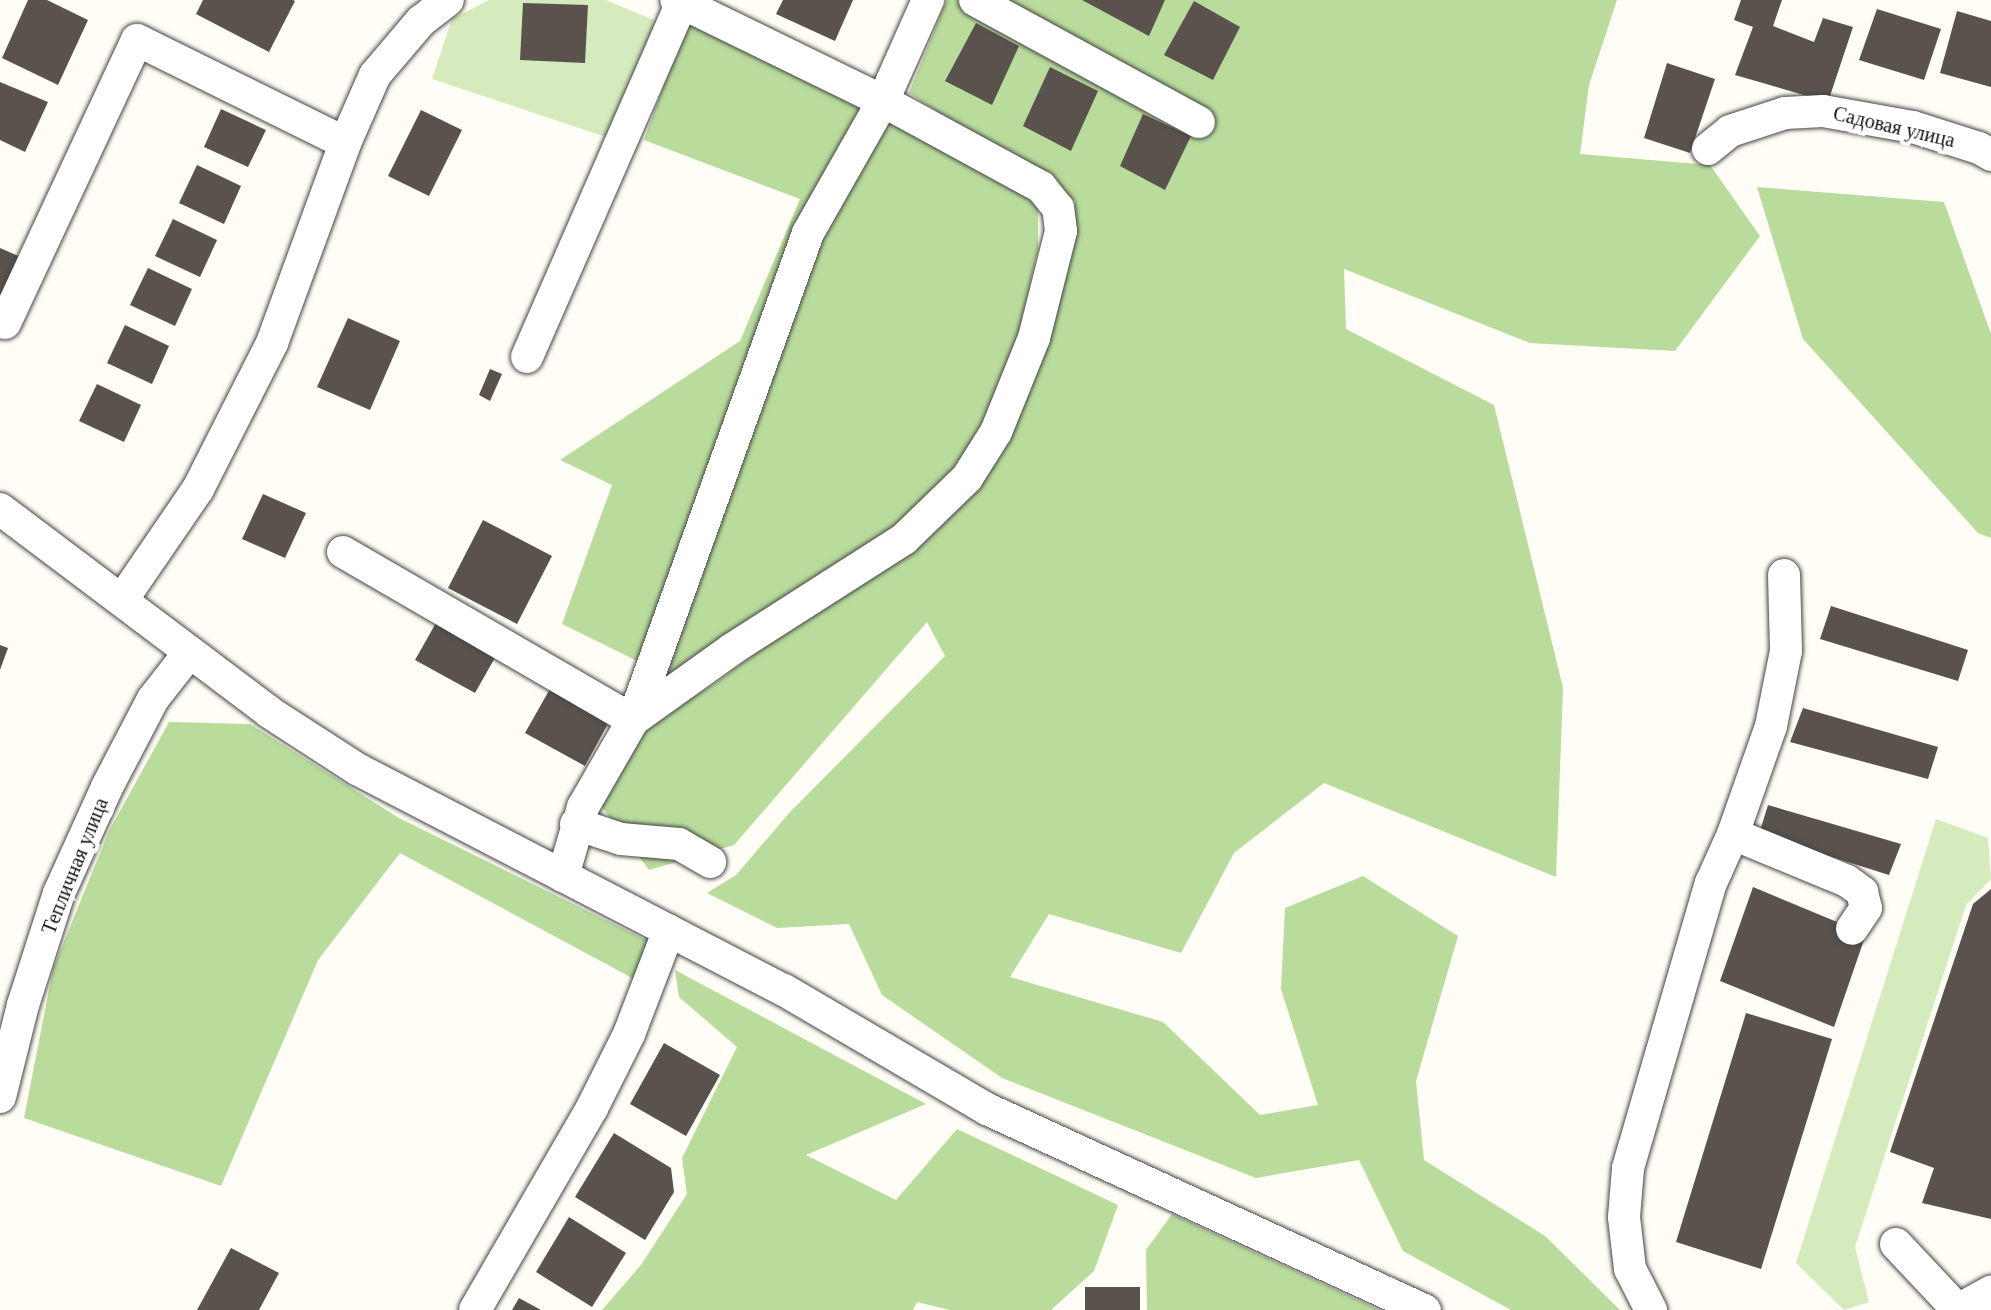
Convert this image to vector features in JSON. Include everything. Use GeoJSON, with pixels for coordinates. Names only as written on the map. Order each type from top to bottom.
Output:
{"type":"FeatureCollection","features":[{"type":"Feature","properties":{"kind":"street"},"geometry":{"type":"LineString","coordinates":[[122,600],[198,489],[272,343],[345,143],[375,75],[421,21],[448,0]]}},
{"type":"Feature","properties":{"kind":"street"},"geometry":{"type":"LineString","coordinates":[[563,876],[576,824],[633,720],[808,233],[883,101],[928,0]]}},
{"type":"Feature","properties":{"kind":"street"},"geometry":{"type":"LineString","coordinates":[[975,0],[1199,122]]}},
{"type":"Feature","properties":{"kind":"street"},"geometry":{"type":"LineString","coordinates":[[527,357],[679,2],[883,101],[1041,187],[1058,208],[1061,231],[1034,338],[996,432],[967,478],[904,539],[732,649],[633,720]]}},
{"type":"Feature","properties":{"kind":"street"},"geometry":{"type":"LineString","coordinates":[[5,323],[137,40],[345,143]]}},
{"type":"Feature","properties":{"kind":"street","name":"Садовая улица"},"geometry":{"type":"LineString","coordinates":[[1708,149],[1730,131],[1771,117],[1823,111],[1913,127],[1979,148],[1991,155]]}},
{"type":"Feature","properties":{"kind":"street"},"geometry":{"type":"LineString","coordinates":[[0,509],[269,712],[357,769],[784,990],[987,1109],[1425,1310]]}},
{"type":"Feature","properties":{"kind":"street"},"geometry":{"type":"LineString","coordinates":[[343,552],[633,720]]}},
{"type":"Feature","properties":{"kind":"street"},"geometry":{"type":"LineString","coordinates":[[1651,1310],[1630,1269],[1624,1217],[1628,1168],[1711,883],[1733,834],[1771,726],[1786,651],[1784,575]]}},
{"type":"Feature","properties":{"kind":"street","name":"Тепличная улица"},"geometry":{"type":"LineString","coordinates":[[0,1097],[23,1005],[59,893],[107,787],[153,699],[189,653]]}},
{"type":"Feature","properties":{"kind":"street"},"geometry":{"type":"LineString","coordinates":[[576,824],[621,839],[679,844],[710,862]]}},
{"type":"Feature","properties":{"kind":"street"},"geometry":{"type":"LineString","coordinates":[[1733,834],[1847,881],[1862,892],[1866,908],[1852,929]]}},
{"type":"Feature","properties":{"kind":"street"},"geometry":{"type":"LineString","coordinates":[[475,1310],[592,1108],[629,1034],[669,930]]}},
{"type":"Feature","properties":{"kind":"street"},"geometry":{"type":"LineString","coordinates":[[1896,1244],[1958,1310],[1991,1292]]}},
{"type":"Feature","properties":{"kind":"green space"},"geometry":{"type":"Polygon","coordinates":[[[489,0],[606,0],[656,21],[606,137],[432,79],[452,19],[489,0]]]}},
{"type":"Feature","properties":{"kind":"green space"},"geometry":{"type":"Polygon","coordinates":[[[947,0],[1617,0],[1589,85],[1580,154],[1710,165],[1760,236],[1675,351],[1530,343],[1344,269],[1346,329],[1494,405],[1563,688],[1556,877],[1324,783],[1234,853],[1181,953],[1049,914],[1010,977],[1163,1022],[1260,1115],[1318,1105],[1281,989],[1285,908],[1363,876],[1458,936],[1416,1081],[1424,1160],[1545,1236],[1620,1310],[1511,1310],[1403,1251],[1359,1160],[1256,1178],[1002,1078],[882,995],[849,924],[777,928],[707,893],[736,875],[790,812],[945,656],[927,622],[734,845],[649,870],[602,807],[650,723],[713,685],[971,493],[1060,300],[1075,201],[909,93],[947,0]]]}},
{"type":"Feature","properties":{"kind":"green space"},"geometry":{"type":"Polygon","coordinates":[[[688,19],[1038,200],[1038,249],[1009,375],[956,480],[849,561],[670,677],[562,624],[612,485],[560,460],[740,341],[800,199],[644,140],[688,19]]]}},
{"type":"Feature","properties":{"kind":"green space"},"geometry":{"type":"Polygon","coordinates":[[[1757,187],[1944,202],[1991,334],[1991,538],[1978,533],[1803,339],[1757,187]]]}},
{"type":"Feature","properties":{"kind":"green space"},"geometry":{"type":"Polygon","coordinates":[[[169,722],[250,724],[399,818],[654,944],[634,979],[400,853],[318,960],[221,1186],[24,1118],[53,969],[109,831],[169,722]]]}},
{"type":"Feature","properties":{"kind":"green space"},"geometry":{"type":"Polygon","coordinates":[[[1936,819],[1988,838],[1991,879],[1966,905],[1855,1247],[1869,1302],[1844,1310],[1796,1263],[1936,819]]]}},
{"type":"Feature","properties":{"kind":"green space"},"geometry":{"type":"Polygon","coordinates":[[[675,970],[926,1104],[806,1155],[896,1200],[957,1129],[1118,1205],[1094,1271],[1051,1310],[950,1310],[917,1302],[913,1310],[602,1310],[641,1265],[687,1194],[682,1158],[737,1047],[679,997],[675,970]]]}},
{"type":"Feature","properties":{"kind":"green space"},"geometry":{"type":"Polygon","coordinates":[[[1172,1214],[1379,1310],[1147,1310],[1146,1250],[1172,1214]]]}},
{"type":"Feature","properties":{"kind":"building"},"geometry":{"type":"Polygon","coordinates":[[[28,0],[47,0],[88,20],[58,85],[2,58],[28,0]]]}},
{"type":"Feature","properties":{"kind":"building"},"geometry":{"type":"Polygon","coordinates":[[[203,0],[295,1],[269,52],[196,14],[203,0]]]}},
{"type":"Feature","properties":{"kind":"building"},"geometry":{"type":"Polygon","coordinates":[[[783,0],[853,0],[835,41],[776,14],[783,0]]]}},
{"type":"Feature","properties":{"kind":"building"},"geometry":{"type":"Polygon","coordinates":[[[1082,0],[1165,0],[1149,36],[1082,0]]]}},
{"type":"Feature","properties":{"kind":"building"},"geometry":{"type":"Polygon","coordinates":[[[1741,0],[1782,0],[1773,26],[1814,42],[1823,18],[1853,27],[1828,102],[1735,75],[1753,27],[1734,20],[1741,0]]]}},
{"type":"Feature","properties":{"kind":"building"},"geometry":{"type":"Polygon","coordinates":[[[1194,1],[1240,27],[1213,80],[1164,55],[1194,1]]]}},
{"type":"Feature","properties":{"kind":"building"},"geometry":{"type":"Polygon","coordinates":[[[523,3],[588,5],[585,63],[520,60],[523,3]]]}},
{"type":"Feature","properties":{"kind":"building"},"geometry":{"type":"Polygon","coordinates":[[[1877,9],[1941,29],[1924,80],[1859,60],[1877,9]]]}},
{"type":"Feature","properties":{"kind":"building"},"geometry":{"type":"Polygon","coordinates":[[[1957,11],[1991,21],[1991,87],[1940,73],[1957,11]]]}},
{"type":"Feature","properties":{"kind":"building"},"geometry":{"type":"Polygon","coordinates":[[[976,23],[1019,46],[992,105],[945,81],[976,23]]]}},
{"type":"Feature","properties":{"kind":"building"},"geometry":{"type":"Polygon","coordinates":[[[1667,63],[1715,79],[1690,153],[1644,138],[1667,63]]]}},
{"type":"Feature","properties":{"kind":"building"},"geometry":{"type":"Polygon","coordinates":[[[1050,67],[1098,91],[1071,151],[1023,126],[1050,67]]]}},
{"type":"Feature","properties":{"kind":"building"},"geometry":{"type":"Polygon","coordinates":[[[0,82],[48,102],[25,152],[0,140],[0,82]]]}},
{"type":"Feature","properties":{"kind":"building"},"geometry":{"type":"Polygon","coordinates":[[[221,109],[266,130],[248,167],[204,147],[221,109]]]}},
{"type":"Feature","properties":{"kind":"building"},"geometry":{"type":"Polygon","coordinates":[[[421,110],[462,130],[429,196],[388,176],[421,110]]]}},
{"type":"Feature","properties":{"kind":"building"},"geometry":{"type":"Polygon","coordinates":[[[1143,114],[1191,136],[1165,190],[1120,166],[1143,114]]]}},
{"type":"Feature","properties":{"kind":"building"},"geometry":{"type":"Polygon","coordinates":[[[197,165],[241,186],[224,224],[179,203],[197,165]]]}},
{"type":"Feature","properties":{"kind":"building"},"geometry":{"type":"Polygon","coordinates":[[[173,219],[217,240],[200,277],[155,256],[173,219]]]}},
{"type":"Feature","properties":{"kind":"building"},"geometry":{"type":"Polygon","coordinates":[[[0,248],[23,258],[0,303],[0,248]]]}},
{"type":"Feature","properties":{"kind":"building"},"geometry":{"type":"Polygon","coordinates":[[[148,268],[192,289],[175,326],[130,305],[148,268]]]}},
{"type":"Feature","properties":{"kind":"building"},"geometry":{"type":"Polygon","coordinates":[[[348,318],[400,341],[370,410],[317,387],[348,318]]]}},
{"type":"Feature","properties":{"kind":"building"},"geometry":{"type":"Polygon","coordinates":[[[125,325],[169,346],[152,384],[107,363],[125,325]]]}},
{"type":"Feature","properties":{"kind":"building"},"geometry":{"type":"Polygon","coordinates":[[[490,369],[502,374],[490,401],[479,395],[490,369]]]}},
{"type":"Feature","properties":{"kind":"building"},"geometry":{"type":"Polygon","coordinates":[[[97,384],[141,405],[124,442],[79,421],[97,384]]]}},
{"type":"Feature","properties":{"kind":"building"},"geometry":{"type":"Polygon","coordinates":[[[263,494],[306,513],[285,558],[242,539],[263,494]]]}},
{"type":"Feature","properties":{"kind":"building"},"geometry":{"type":"Polygon","coordinates":[[[483,520],[552,556],[517,624],[448,588],[483,520]]]}},
{"type":"Feature","properties":{"kind":"building"},"geometry":{"type":"Polygon","coordinates":[[[1831,606],[1968,650],[1958,681],[1820,639],[1831,606]]]}},
{"type":"Feature","properties":{"kind":"building"},"geometry":{"type":"Polygon","coordinates":[[[441,614],[501,647],[475,693],[415,660],[441,614]]]}},
{"type":"Feature","properties":{"kind":"building"},"geometry":{"type":"Polygon","coordinates":[[[0,645],[8,648],[0,670],[0,645]]]}},
{"type":"Feature","properties":{"kind":"building"},"geometry":{"type":"Polygon","coordinates":[[[551,687],[610,720],[585,766],[525,733],[551,687]]]}},
{"type":"Feature","properties":{"kind":"building"},"geometry":{"type":"Polygon","coordinates":[[[1803,708],[1938,747],[1928,779],[1790,742],[1803,708]]]}},
{"type":"Feature","properties":{"kind":"building"},"geometry":{"type":"Polygon","coordinates":[[[1768,805],[1901,844],[1889,875],[1759,834],[1768,805]]]}},
{"type":"Feature","properties":{"kind":"building"},"geometry":{"type":"Polygon","coordinates":[[[1753,887],[1866,934],[1834,1027],[1720,981],[1753,887]]]}},
{"type":"Feature","properties":{"kind":"building"},"geometry":{"type":"Polygon","coordinates":[[[1991,889],[1991,1219],[1922,1203],[1934,1168],[1890,1152],[1973,904],[1991,889]]]}},
{"type":"Feature","properties":{"kind":"building"},"geometry":{"type":"Polygon","coordinates":[[[1746,1013],[1832,1039],[1761,1269],[1676,1242],[1746,1013]]]}},
{"type":"Feature","properties":{"kind":"building"},"geometry":{"type":"Polygon","coordinates":[[[664,1043],[720,1075],[686,1136],[630,1104],[664,1043]]]}},
{"type":"Feature","properties":{"kind":"building"},"geometry":{"type":"Polygon","coordinates":[[[614,1133],[671,1168],[674,1192],[645,1240],[575,1197],[614,1133]]]}},
{"type":"Feature","properties":{"kind":"building"},"geometry":{"type":"Polygon","coordinates":[[[569,1217],[626,1253],[592,1307],[536,1272],[569,1217]]]}},
{"type":"Feature","properties":{"kind":"building"},"geometry":{"type":"Polygon","coordinates":[[[231,1248],[279,1273],[259,1310],[197,1310],[231,1248]]]}},
{"type":"Feature","properties":{"kind":"building"},"geometry":{"type":"Polygon","coordinates":[[[1085,1287],[1140,1287],[1140,1310],[1085,1310],[1085,1287]]]}},
{"type":"Feature","properties":{"kind":"building"},"geometry":{"type":"Polygon","coordinates":[[[519,1298],[541,1310],[512,1310],[519,1298]]]}}]}
